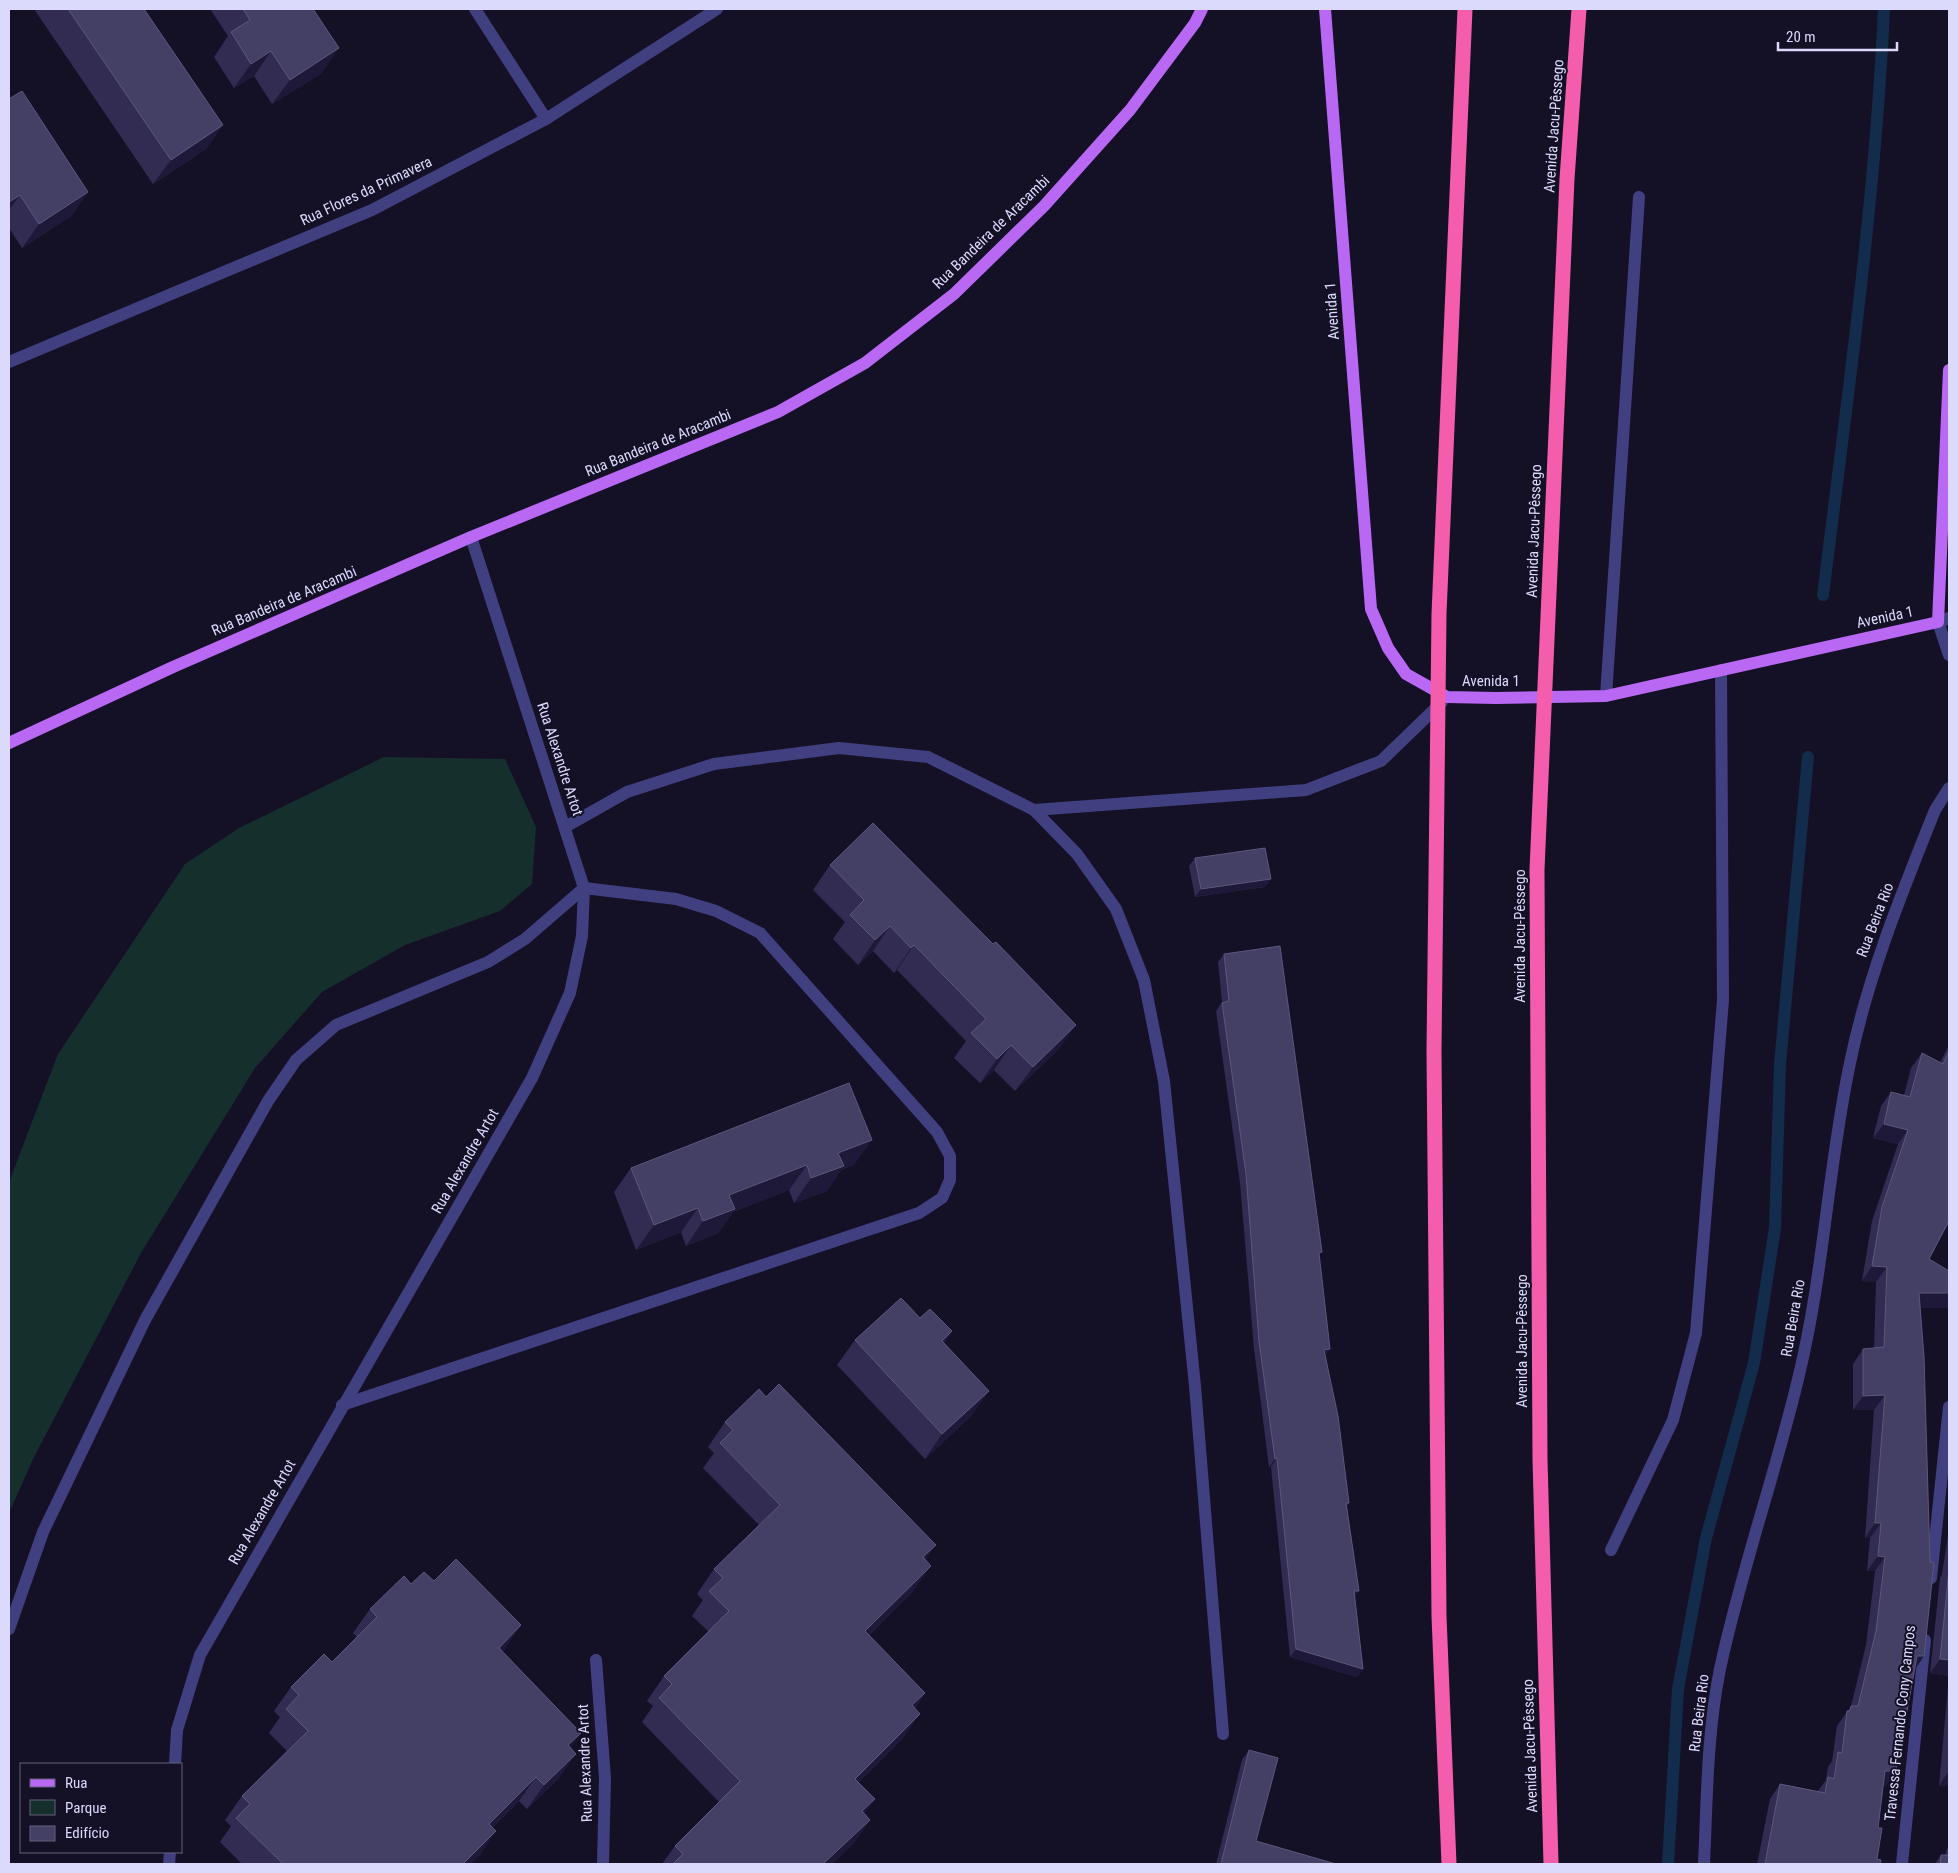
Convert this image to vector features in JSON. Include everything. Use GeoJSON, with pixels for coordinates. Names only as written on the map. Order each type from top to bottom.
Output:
{"type":"FeatureCollection","features":[{"type":"Feature","properties":{"kind":"highway","name":"Avenida Jacu-Pêssego"},"geometry":{"type":"LineString","coordinates":[[1551,1864],[1540,1459],[1537,870],[1567,180],[1579,9]]}},
{"type":"Feature","properties":{"kind":"highway"},"geometry":{"type":"LineString","coordinates":[[1577,41],[1585,9]]}},
{"type":"Feature","properties":{"kind":"highway"},"geometry":{"type":"LineString","coordinates":[[1449,1864],[1440,1616],[1434,1051],[1440,614],[1463,14]]}},
{"type":"Feature","properties":{"kind":"main road","name":"Rua Bandeira de Aracambi"},"geometry":{"type":"LineString","coordinates":[[9,743],[173,667],[470,538],[778,412],[865,363],[954,294],[1044,206],[1130,110],[1195,22],[1202,9]]}},
{"type":"Feature","properties":{"kind":"main road","name":"Avenida 1"},"geometry":{"type":"LineString","coordinates":[[1325,9],[1371,609],[1388,648],[1406,674],[1447,697],[1606,696],[1944,620]]}},
{"type":"Feature","properties":{"kind":"main road"},"geometry":{"type":"LineString","coordinates":[[1944,620],[1949,370]]}},
{"type":"Feature","properties":{"kind":"street"},"geometry":{"type":"LineString","coordinates":[[475,9],[546,119]]}},
{"type":"Feature","properties":{"kind":"street","name":"Rua Flores da Primavera"},"geometry":{"type":"LineString","coordinates":[[9,362],[372,210],[546,119],[717,9]]}},
{"type":"Feature","properties":{"kind":"street"},"geometry":{"type":"LineString","coordinates":[[1606,696],[1639,197]]}},
{"type":"Feature","properties":{"kind":"street","name":"Rua Alexandre Artot"},"geometry":{"type":"LineString","coordinates":[[174,1763],[177,1730],[200,1655],[342,1405],[532,1078],[570,993],[582,936],[584,888],[470,538]]}},
{"type":"Feature","properties":{"kind":"street"},"geometry":{"type":"LineString","coordinates":[[1944,620],[1949,655]]}},
{"type":"Feature","properties":{"kind":"street"},"geometry":{"type":"LineString","coordinates":[[1611,1550],[1673,1420],[1696,1333],[1723,1000],[1721,670]]}},
{"type":"Feature","properties":{"kind":"street"},"geometry":{"type":"LineString","coordinates":[[1034,810],[1306,790],[1381,761],[1447,697]]}},
{"type":"Feature","properties":{"kind":"street"},"geometry":{"type":"LineString","coordinates":[[565,827],[627,792],[714,764],[839,748],[928,757],[1034,810],[1077,854],[1116,909],[1144,980],[1164,1081],[1195,1386],[1223,1734]]}},
{"type":"Feature","properties":{"kind":"street","name":"Rua Beira Rio"},"geometry":{"type":"LineString","coordinates":[[1704,1864],[1710,1737],[1720,1670],[1800,1373],[1814,1291],[1834,1149],[1850,1061],[1873,973],[1935,810],[1949,788]]}},
{"type":"Feature","properties":{"kind":"street"},"geometry":{"type":"LineString","coordinates":[[9,1629],[44,1532],[145,1320],[268,1100],[296,1060],[336,1025],[488,962],[525,939],[584,888],[676,899],[716,911],[760,933],[937,1132],[950,1156],[950,1180],[942,1198],[919,1213],[342,1405]]}},
{"type":"Feature","properties":{"kind":"street"},"geometry":{"type":"LineString","coordinates":[[1930,1593],[1949,1407]]}},
{"type":"Feature","properties":{"kind":"street","name":"Travessa Fernando Cony Campos"},"geometry":{"type":"LineString","coordinates":[[1902,1864],[1927,1623]]}},
{"type":"Feature","properties":{"kind":"street","name":"Rua Alexandre Artot"},"geometry":{"type":"LineString","coordinates":[[596,1660],[605,1778],[603,1864]]}},
{"type":"Feature","properties":{"kind":"green space"},"geometry":{"type":"Polygon","coordinates":[[[384,757],[505,759],[536,827],[532,884],[500,911],[405,945],[322,992],[255,1068],[141,1253],[34,1457],[9,1513],[9,1182],[58,1054],[185,864],[239,828],[384,757]]]}},
{"type":"Feature","properties":{"kind":"building"},"geometry":{"type":"Polygon","coordinates":[[[68,9],[144,9],[223,125],[171,160],[68,9]]]}},
{"type":"Feature","properties":{"kind":"building"},"geometry":{"type":"Polygon","coordinates":[[[243,9],[313,9],[339,48],[290,80],[271,51],[251,64],[231,32],[250,20],[243,9]]]}},
{"type":"Feature","properties":{"kind":"building"},"geometry":{"type":"Polygon","coordinates":[[[22,91],[88,192],[39,224],[20,195],[9,202],[9,99],[22,91]]]}},
{"type":"Feature","properties":{"kind":"building"},"geometry":{"type":"Polygon","coordinates":[[[873,823],[993,944],[996,942],[1076,1025],[1033,1067],[1011,1045],[997,1059],[971,1033],[986,1019],[914,945],[911,948],[890,926],[875,940],[850,915],[864,900],[830,865],[873,823]]]}},
{"type":"Feature","properties":{"kind":"building"},"geometry":{"type":"Polygon","coordinates":[[[1265,848],[1271,879],[1201,889],[1195,858],[1265,848]]]}},
{"type":"Feature","properties":{"kind":"building"},"geometry":{"type":"Polygon","coordinates":[[[1280,946],[1322,1252],[1319,1253],[1330,1349],[1324,1350],[1338,1416],[1349,1503],[1346,1503],[1359,1591],[1354,1591],[1363,1669],[1296,1649],[1277,1458],[1275,1459],[1259,1341],[1246,1174],[1222,1003],[1229,1001],[1224,954],[1280,946]]]}},
{"type":"Feature","properties":{"kind":"building"},"geometry":{"type":"Polygon","coordinates":[[[1949,1051],[1949,1221],[1929,1259],[1949,1271],[1949,1293],[1919,1293],[1924,1357],[1930,1562],[1934,1563],[1924,1656],[1917,1656],[1896,1771],[1885,1771],[1878,1828],[1882,1828],[1877,1859],[1881,1860],[1880,1864],[1765,1864],[1780,1784],[1825,1793],[1828,1777],[1834,1779],[1838,1752],[1842,1753],[1847,1711],[1850,1711],[1851,1706],[1858,1706],[1876,1631],[1885,1557],[1878,1556],[1881,1523],[1875,1523],[1885,1395],[1863,1396],[1863,1349],[1884,1347],[1887,1267],[1872,1266],[1882,1207],[1908,1130],[1884,1124],[1891,1092],[1910,1097],[1922,1053],[1943,1064],[1949,1051]]]}},
{"type":"Feature","properties":{"kind":"building"},"geometry":{"type":"Polygon","coordinates":[[[849,1083],[872,1140],[838,1153],[844,1166],[811,1178],[807,1165],[729,1195],[735,1209],[703,1221],[698,1208],[654,1225],[631,1168],[849,1083]]]}},
{"type":"Feature","properties":{"kind":"building"},"geometry":{"type":"Polygon","coordinates":[[[901,1298],[920,1318],[930,1309],[952,1331],[942,1341],[989,1391],[942,1434],[855,1340],[901,1298]]]}},
{"type":"Feature","properties":{"kind":"building"},"geometry":{"type":"Polygon","coordinates":[[[779,1384],[936,1545],[923,1557],[931,1566],[865,1631],[925,1693],[912,1705],[920,1714],[855,1779],[875,1799],[862,1811],[870,1820],[823,1864],[673,1864],[683,1854],[675,1846],[740,1781],[659,1698],[672,1684],[664,1676],[729,1611],[709,1591],[723,1578],[714,1569],[780,1505],[720,1443],[733,1430],[725,1422],[759,1389],[766,1397],[779,1384]]]}},
{"type":"Feature","properties":{"kind":"building"},"geometry":{"type":"Polygon","coordinates":[[[456,1559],[521,1625],[499,1648],[581,1733],[568,1745],[576,1754],[544,1785],[536,1777],[489,1824],[496,1831],[463,1864],[283,1864],[236,1818],[250,1804],[242,1796],[308,1731],[286,1709],[299,1695],[291,1687],[324,1654],[332,1662],[377,1617],[370,1609],[404,1576],[411,1584],[424,1572],[434,1581],[456,1559]]]}},
{"type":"Feature","properties":{"kind":"building"},"geometry":{"type":"Polygon","coordinates":[[[1949,1570],[1949,1660],[1940,1659],[1949,1570]]]}},
{"type":"Feature","properties":{"kind":"building"},"geometry":{"type":"Polygon","coordinates":[[[1249,1750],[1278,1758],[1256,1841],[1336,1864],[1221,1864],[1249,1750]]]}},
{"type":"Feature","properties":{"kind":"building"},"geometry":{"type":"Polygon","coordinates":[[[1941,1855],[1949,1855],[1949,1864],[1940,1864],[1941,1855]]]}},
{"type":"Feature","properties":{"kind":"waterway"},"geometry":{"type":"LineString","coordinates":[[1823,595],[1867,229],[1880,82],[1884,9]]}},
{"type":"Feature","properties":{"kind":"waterway"},"geometry":{"type":"LineString","coordinates":[[1668,1864],[1678,1689],[1706,1538],[1754,1363],[1775,1228],[1780,1064],[1808,757]]}}]}
